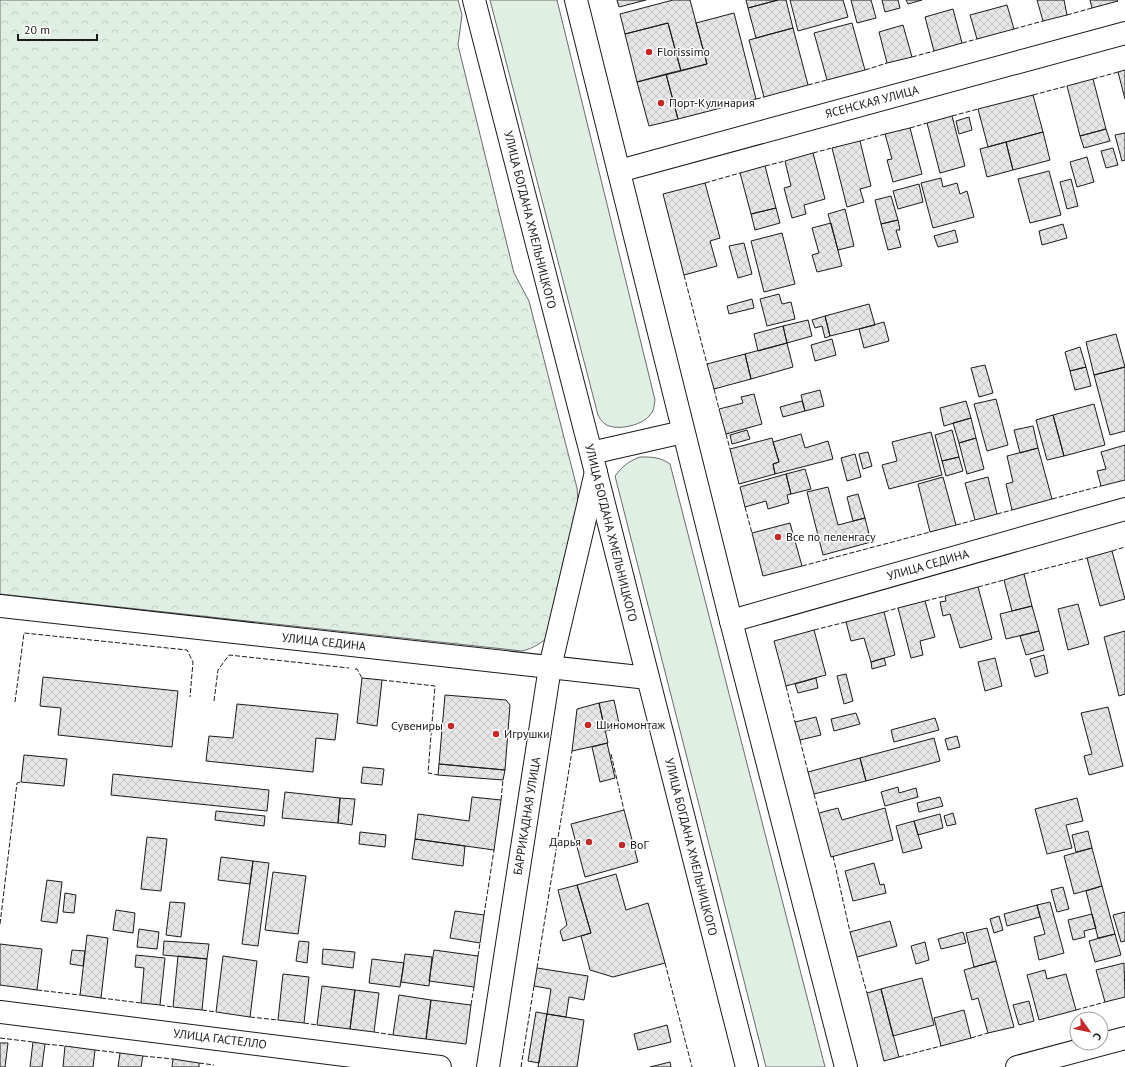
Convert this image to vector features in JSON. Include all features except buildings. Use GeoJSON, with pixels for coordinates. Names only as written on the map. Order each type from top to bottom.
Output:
{"type":"FeatureCollection","features":[{"type":"Feature","properties":{"kind":"street","name":"УЛИЦА БОГДАНА ХМЕЛЬНИЦКОГО"},"geometry":{"type":"LineString","coordinates":[[474,0],[747,1067]]}},
{"type":"Feature","properties":{"kind":"street"},"geometry":{"type":"LineString","coordinates":[[576,0],[731,621],[846,1067]]}},
{"type":"Feature","properties":{"kind":"street","name":"ЯСЕНСКАЯ УЛИЦА"},"geometry":{"type":"LineString","coordinates":[[619,171],[1125,33]]}},
{"type":"Feature","properties":{"kind":"street"},"geometry":{"type":"LineString","coordinates":[[593,463],[684,432]]}},
{"type":"Feature","properties":{"kind":"street","name":"БАРРИКАДНАЯ УЛИЦА"},"geometry":{"type":"LineString","coordinates":[[488,1067],[550,667],[593,463]]}},
{"type":"Feature","properties":{"kind":"street","name":"УЛИЦА СЕДИНА"},"geometry":{"type":"LineString","coordinates":[[731,621],[1125,509]]}},
{"type":"Feature","properties":{"kind":"street","name":"УЛИЦА СЕДИНА"},"geometry":{"type":"LineString","coordinates":[[0,606],[648,678]]}},
{"type":"Feature","properties":{"kind":"street","name":"УЛИЦА ГАСТЕЛЛО"},"geometry":{"type":"LineString","coordinates":[[0,1012],[440,1067]]}},
{"type":"Feature","properties":{"kind":"street"},"geometry":{"type":"LineString","coordinates":[[1016,1067],[1125,1038]]}},
{"type":"Feature","properties":{"kind":"green space"},"geometry":{"type":"Polygon","coordinates":[[[0,0],[458,0],[462,15],[458,45],[514,273],[529,301],[577,488],[578,501],[551,634],[538,645],[522,651],[0,594],[0,0]]]}},
{"type":"Feature","properties":{"kind":"green space"},"geometry":{"type":"Polygon","coordinates":[[[490,0],[557,0],[655,400],[654,408],[647,419],[637,424],[625,427],[609,426],[601,420],[598,415],[490,0]]]}},
{"type":"Feature","properties":{"kind":"green space"},"geometry":{"type":"Polygon","coordinates":[[[640,457],[656,458],[670,464],[825,1067],[766,1067],[615,476],[626,465],[640,457]]]}},
{"type":"Feature","properties":{"kind":"fence"},"geometry":{"type":"LineString","coordinates":[[1067,15],[1092,8]]}},
{"type":"Feature","properties":{"kind":"fence"},"geometry":{"type":"LineString","coordinates":[[1014,29],[1043,21]]}},
{"type":"Feature","properties":{"kind":"fence"},"geometry":{"type":"LineString","coordinates":[[962,43],[977,39]]}},
{"type":"Feature","properties":{"kind":"fence"},"geometry":{"type":"LineString","coordinates":[[912,57],[934,51]]}},
{"type":"Feature","properties":{"kind":"fence"},"geometry":{"type":"LineString","coordinates":[[865,70],[887,63]]}},
{"type":"Feature","properties":{"kind":"fence"},"geometry":{"type":"LineString","coordinates":[[1093,79],[1118,72]]}},
{"type":"Feature","properties":{"kind":"fence"},"geometry":{"type":"LineString","coordinates":[[808,85],[827,80]]}},
{"type":"Feature","properties":{"kind":"fence"},"geometry":{"type":"LineString","coordinates":[[1033,95],[1067,86]]}},
{"type":"Feature","properties":{"kind":"fence"},"geometry":{"type":"LineString","coordinates":[[756,99],[764,97]]}},
{"type":"Feature","properties":{"kind":"fence"},"geometry":{"type":"LineString","coordinates":[[952,116],[978,109]]}},
{"type":"Feature","properties":{"kind":"fence"},"geometry":{"type":"LineString","coordinates":[[910,128],[927,123]]}},
{"type":"Feature","properties":{"kind":"fence"},"geometry":{"type":"LineString","coordinates":[[860,141],[885,134]]}},
{"type":"Feature","properties":{"kind":"fence"},"geometry":{"type":"LineString","coordinates":[[813,153],[832,148]]}},
{"type":"Feature","properties":{"kind":"fence"},"geometry":{"type":"LineString","coordinates":[[765,166],[785,161]]}},
{"type":"Feature","properties":{"kind":"fence"},"geometry":{"type":"LineString","coordinates":[[705,183],[740,173]]}},
{"type":"Feature","properties":{"kind":"fence"},"geometry":{"type":"LineString","coordinates":[[684,275],[707,364]]}},
{"type":"Feature","properties":{"kind":"fence"},"geometry":{"type":"LineString","coordinates":[[714,389],[719,409]]}},
{"type":"Feature","properties":{"kind":"fence"},"geometry":{"type":"LineString","coordinates":[[726,434],[730,449]]}},
{"type":"Feature","properties":{"kind":"fence"},"geometry":{"type":"LineString","coordinates":[[1052,499],[1101,486]]}},
{"type":"Feature","properties":{"kind":"fence"},"geometry":{"type":"LineString","coordinates":[[745,507],[752,533]]}},
{"type":"Feature","properties":{"kind":"fence"},"geometry":{"type":"LineString","coordinates":[[997,514],[1012,510]]}},
{"type":"Feature","properties":{"kind":"fence"},"geometry":{"type":"LineString","coordinates":[[956,525],[975,520]]}},
{"type":"Feature","properties":{"kind":"fence"},"geometry":{"type":"LineString","coordinates":[[802,566],[930,532]]}},
{"type":"Feature","properties":{"kind":"fence"},"geometry":{"type":"LineString","coordinates":[[1112,551],[1125,547]]}},
{"type":"Feature","properties":{"kind":"fence"},"geometry":{"type":"LineString","coordinates":[[1024,574],[1087,558]]}},
{"type":"Feature","properties":{"kind":"fence"},"geometry":{"type":"LineString","coordinates":[[978,587],[1004,580]]}},
{"type":"Feature","properties":{"kind":"fence"},"geometry":{"type":"LineString","coordinates":[[925,601],[945,596]]}},
{"type":"Feature","properties":{"kind":"fence"},"geometry":{"type":"LineString","coordinates":[[884,612],[898,608]]}},
{"type":"Feature","properties":{"kind":"fence"},"geometry":{"type":"LineString","coordinates":[[814,630],[846,622]]}},
{"type":"Feature","properties":{"kind":"fence"},"geometry":{"type":"LineString","coordinates":[[15,702],[24,633],[187,650],[193,662],[190,697]]}},
{"type":"Feature","properties":{"kind":"fence"},"geometry":{"type":"LineString","coordinates":[[214,701],[218,670],[229,655],[349,668]]}},
{"type":"Feature","properties":{"kind":"fence"},"geometry":{"type":"LineString","coordinates":[[355,669],[357,669],[362,678]]}},
{"type":"Feature","properties":{"kind":"fence"},"geometry":{"type":"LineString","coordinates":[[382,680],[435,686],[428,773],[438,775]]}},
{"type":"Feature","properties":{"kind":"fence"},"geometry":{"type":"LineString","coordinates":[[786,686],[795,722]]}},
{"type":"Feature","properties":{"kind":"fence"},"geometry":{"type":"LineString","coordinates":[[800,740],[808,772]]}},
{"type":"Feature","properties":{"kind":"fence"},"geometry":{"type":"LineString","coordinates":[[537,968],[572,751]]}},
{"type":"Feature","properties":{"kind":"fence"},"geometry":{"type":"LineString","coordinates":[[611,754],[624,810]]}},
{"type":"Feature","properties":{"kind":"fence"},"geometry":{"type":"LineString","coordinates":[[501,800],[503,780]]}},
{"type":"Feature","properties":{"kind":"fence"},"geometry":{"type":"LineString","coordinates":[[0,924],[17,783],[21,782]]}},
{"type":"Feature","properties":{"kind":"fence"},"geometry":{"type":"LineString","coordinates":[[814,794],[819,813]]}},
{"type":"Feature","properties":{"kind":"fence"},"geometry":{"type":"LineString","coordinates":[[484,915],[494,850]]}},
{"type":"Feature","properties":{"kind":"fence"},"geometry":{"type":"LineString","coordinates":[[833,856],[850,932]]}},
{"type":"Feature","properties":{"kind":"fence"},"geometry":{"type":"LineString","coordinates":[[478,956],[480,943]]}},
{"type":"Feature","properties":{"kind":"fence"},"geometry":{"type":"LineString","coordinates":[[857,957],[867,993]]}},
{"type":"Feature","properties":{"kind":"fence"},"geometry":{"type":"LineString","coordinates":[[665,963],[692,1067]]}},
{"type":"Feature","properties":{"kind":"fence"},"geometry":{"type":"LineString","coordinates":[[521,1067],[534,986]]}},
{"type":"Feature","properties":{"kind":"fence"},"geometry":{"type":"LineString","coordinates":[[471,1005],[474,987]]}},
{"type":"Feature","properties":{"kind":"fence"},"geometry":{"type":"LineString","coordinates":[[37,990],[80,995]]}},
{"type":"Feature","properties":{"kind":"fence"},"geometry":{"type":"LineString","coordinates":[[101,998],[141,1003]]}},
{"type":"Feature","properties":{"kind":"fence"},"geometry":{"type":"LineString","coordinates":[[1076,1010],[1105,1002]]}},
{"type":"Feature","properties":{"kind":"fence"},"geometry":{"type":"LineString","coordinates":[[160,1005],[173,1007]]}},
{"type":"Feature","properties":{"kind":"fence"},"geometry":{"type":"LineString","coordinates":[[202,1010],[216,1012]]}},
{"type":"Feature","properties":{"kind":"fence"},"geometry":{"type":"LineString","coordinates":[[250,1017],[278,1020]]}},
{"type":"Feature","properties":{"kind":"fence"},"geometry":{"type":"LineString","coordinates":[[304,1023],[317,1025]]}},
{"type":"Feature","properties":{"kind":"fence"},"geometry":{"type":"LineString","coordinates":[[374,1032],[393,1035]]}},
{"type":"Feature","properties":{"kind":"fence"},"geometry":{"type":"LineString","coordinates":[[971,1038],[988,1033]]}},
{"type":"Feature","properties":{"kind":"fence"},"geometry":{"type":"LineString","coordinates":[[0,1038],[33,1042]]}},
{"type":"Feature","properties":{"kind":"fence"},"geometry":{"type":"LineString","coordinates":[[45,1044],[65,1046]]}},
{"type":"Feature","properties":{"kind":"fence"},"geometry":{"type":"LineString","coordinates":[[899,1057],[941,1046]]}},
{"type":"Feature","properties":{"kind":"fence"},"geometry":{"type":"LineString","coordinates":[[95,1050],[120,1053]]}},
{"type":"Feature","properties":{"kind":"fence"},"geometry":{"type":"LineString","coordinates":[[143,1056],[173,1059]]}},
{"type":"Feature","properties":{"kind":"fence"},"geometry":{"type":"LineString","coordinates":[[199,1063],[214,1065]]}},
{"type":"Feature","properties":{"kind":"place","name":"Florissimo"},"geometry":{"type":"Point","coordinates":[649,52]}},
{"type":"Feature","properties":{"kind":"place","name":"Порт-Кулинария"},"geometry":{"type":"Point","coordinates":[661,103]}},
{"type":"Feature","properties":{"kind":"place","name":"Все по пеленгасу"},"geometry":{"type":"Point","coordinates":[778,537]}},
{"type":"Feature","properties":{"kind":"place","name":"Шиномонтаж"},"geometry":{"type":"Point","coordinates":[588,725]}},
{"type":"Feature","properties":{"kind":"place","name":"Сувениры"},"geometry":{"type":"Point","coordinates":[451,726]}},
{"type":"Feature","properties":{"kind":"place","name":"Игрушки"},"geometry":{"type":"Point","coordinates":[496,734]}},
{"type":"Feature","properties":{"kind":"place","name":"Дарья"},"geometry":{"type":"Point","coordinates":[589,842]}},
{"type":"Feature","properties":{"kind":"place","name":"ВоГ"},"geometry":{"type":"Point","coordinates":[622,845]}}]}
